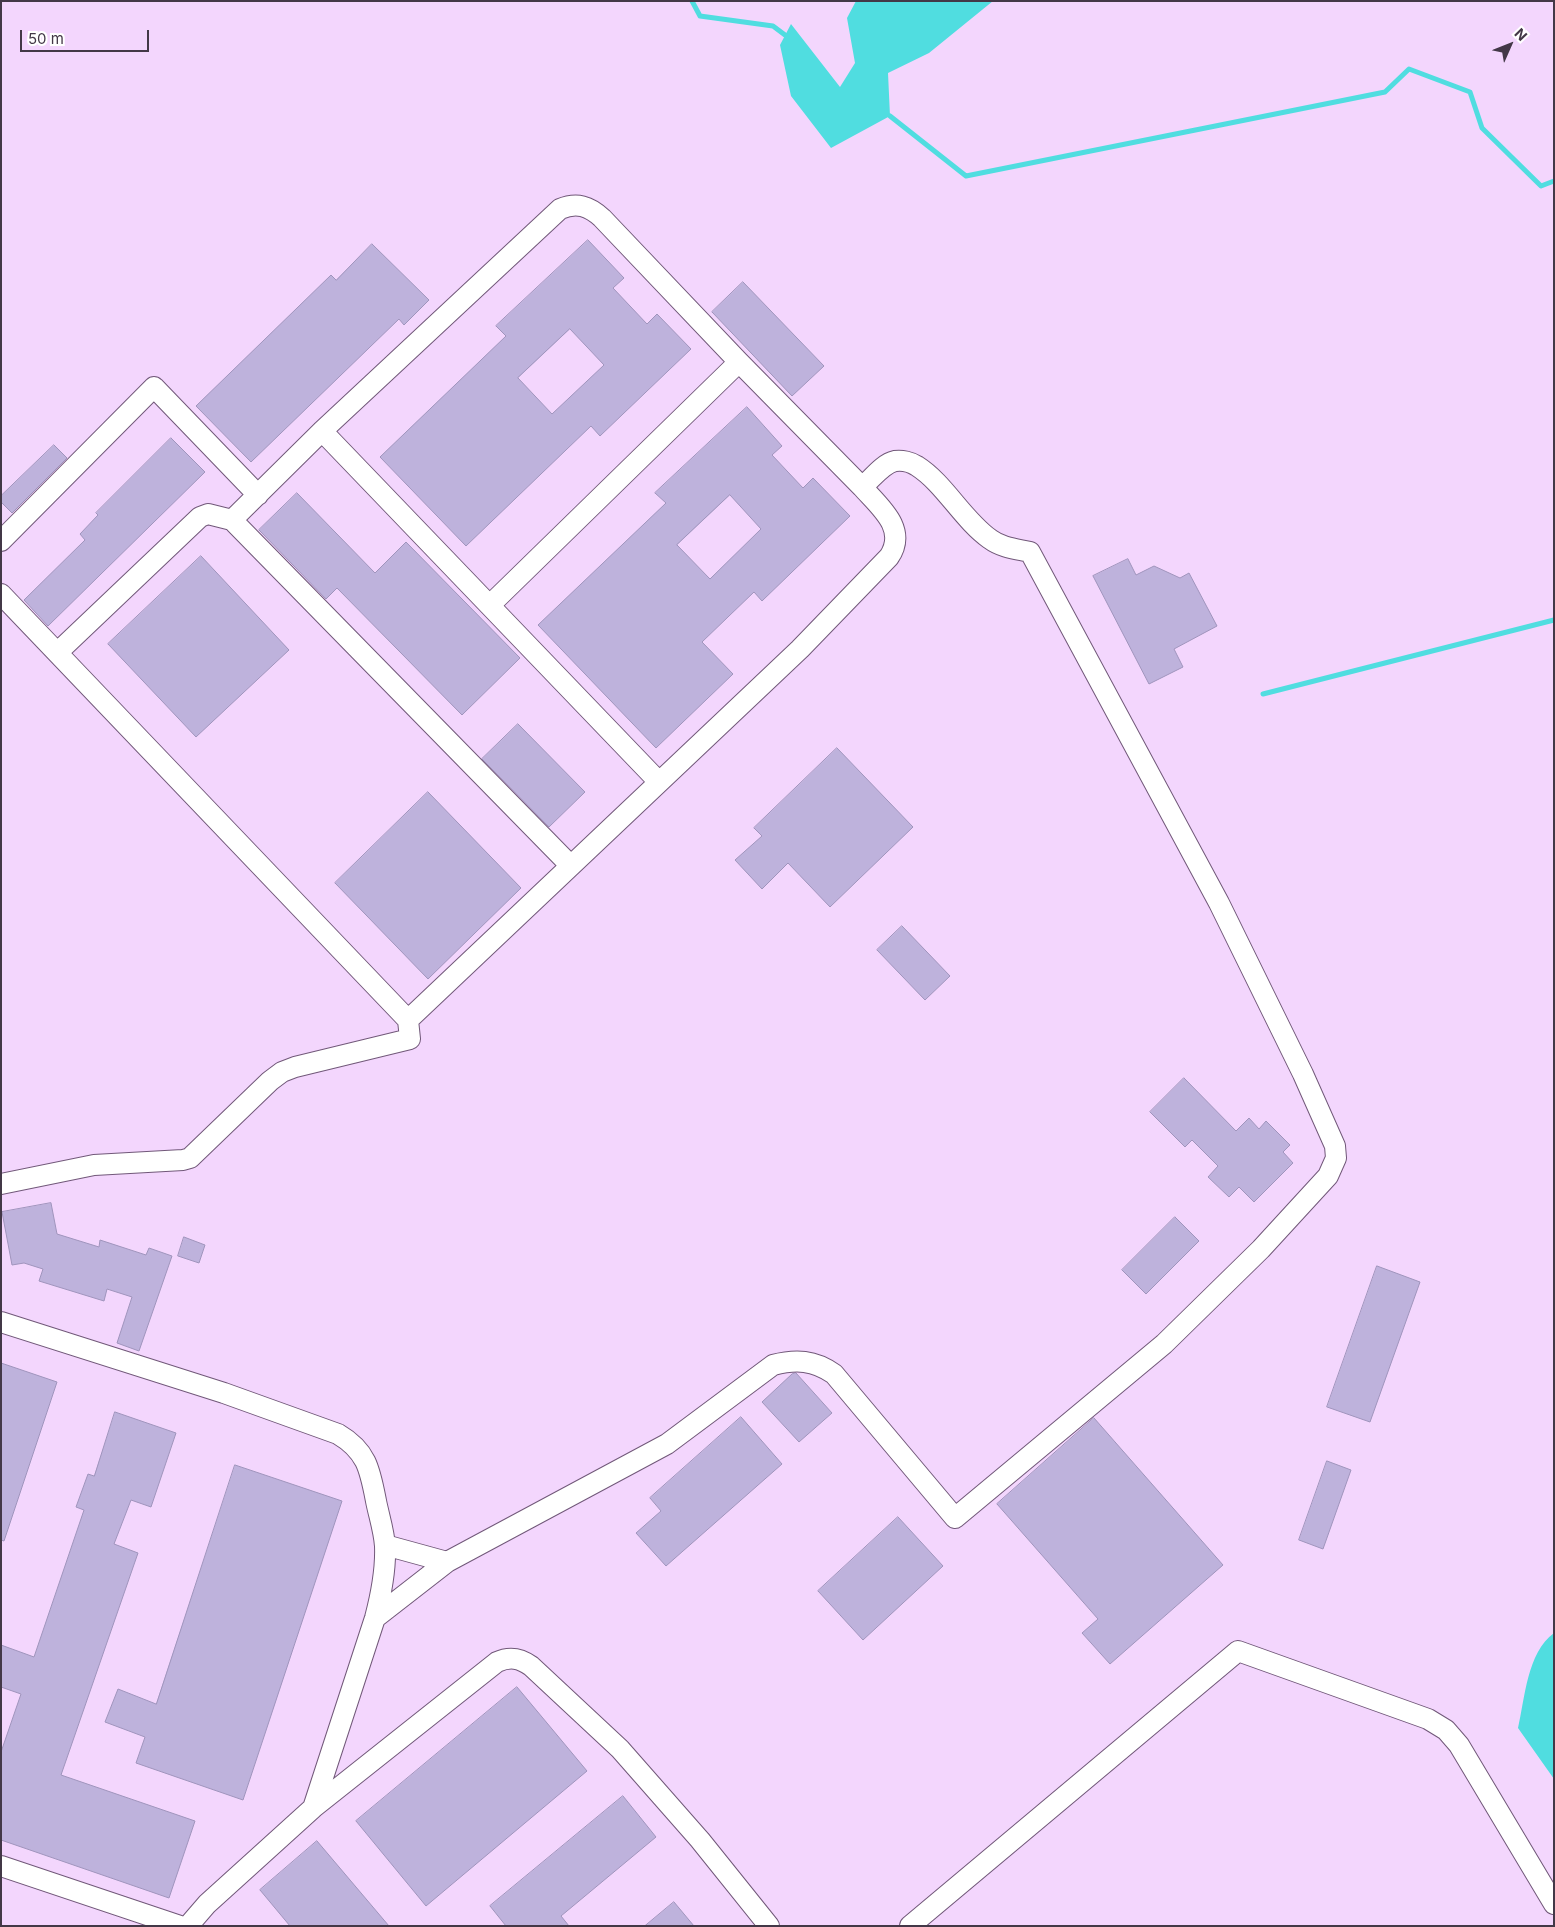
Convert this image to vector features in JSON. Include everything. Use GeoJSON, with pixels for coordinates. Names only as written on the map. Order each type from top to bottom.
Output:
{"type":"FeatureCollection","features":[{"type":"Feature","properties":{"kind":"lane"},"geometry":{"type":"LineString","coordinates":[[232,520],[322,431],[560,210],[568,206],[586,206],[602,218],[739,362],[862,487],[895,528],[895,545],[889,557],[800,649],[408,1020]]}},
{"type":"Feature","properties":{"kind":"lane"},"geometry":{"type":"LineString","coordinates":[[490,606],[739,362]]}},
{"type":"Feature","properties":{"kind":"lane"},"geometry":{"type":"LineString","coordinates":[[1,541],[154,387],[258,494]]}},
{"type":"Feature","properties":{"kind":"lane"},"geometry":{"type":"LineString","coordinates":[[322,431],[659,782]]}},
{"type":"Feature","properties":{"kind":"lane"},"geometry":{"type":"LineString","coordinates":[[375,1618],[447,1562],[667,1444],[773,1366],[787,1361],[811,1362],[822,1366],[834,1374],[955,1518],[1164,1344],[1261,1249],[1328,1176],[1335,1164],[1335,1146],[1219,903],[1030,552],[1009,548],[990,540],[966,517],[926,472],[916,465],[905,461],[896,461],[888,464],[862,487]]}},
{"type":"Feature","properties":{"kind":"lane"},"geometry":{"type":"LineString","coordinates":[[58,652],[200,517],[208,514],[232,520],[570,865]]}},
{"type":"Feature","properties":{"kind":"lane"},"geometry":{"type":"LineString","coordinates":[[1,594],[408,1020],[410,1039],[295,1066],[282,1072],[270,1081],[190,1158],[94,1165],[1,1184]]}},
{"type":"Feature","properties":{"kind":"lane"},"geometry":{"type":"LineString","coordinates":[[1,1322],[224,1393],[338,1434],[358,1449],[368,1467],[385,1545],[383,1588],[313,1808]]}},
{"type":"Feature","properties":{"kind":"lane"},"geometry":{"type":"LineString","coordinates":[[385,1545],[447,1562]]}},
{"type":"Feature","properties":{"kind":"lane"},"geometry":{"type":"LineString","coordinates":[[910,1926],[1238,1651],[1428,1719],[1446,1730],[1459,1744],[1554,1904]]}},
{"type":"Feature","properties":{"kind":"lane"},"geometry":{"type":"LineString","coordinates":[[188,1926],[207,1904],[313,1808],[497,1662],[509,1658],[516,1658],[531,1666],[620,1749],[700,1840],[770,1926]]}},
{"type":"Feature","properties":{"kind":"lane"},"geometry":{"type":"LineString","coordinates":[[1,1866],[180,1926]]}},
{"type":"Feature","properties":{"kind":"shaded area"},"geometry":{"type":"Polygon","coordinates":[[[856,1],[993,1],[929,53],[888,73],[890,116],[831,148],[791,96],[780,45],[791,24],[840,87],[855,63],[847,18],[856,1]]]}},
{"type":"Feature","properties":{"kind":"shaded area"},"geometry":{"type":"Polygon","coordinates":[[[1554,1633],[1554,1779],[1518,1728],[1528,1677],[1538,1652],[1554,1633]]]}},
{"type":"Feature","properties":{"kind":"building"},"geometry":{"type":"Polygon","coordinates":[[[588,240],[624,278],[613,288],[647,324],[657,314],[691,349],[600,436],[591,426],[466,546],[380,457],[506,336],[496,326],[588,240]],[[570,329],[518,378],[552,414],[604,365],[570,329]]]}},
{"type":"Feature","properties":{"kind":"building"},"geometry":{"type":"Polygon","coordinates":[[[372,244],[429,300],[404,325],[399,319],[251,462],[196,406],[331,275],[336,280],[372,244]]]}},
{"type":"Feature","properties":{"kind":"building"},"geometry":{"type":"Polygon","coordinates":[[[743,282],[824,366],[792,396],[712,312],[743,282]]]}},
{"type":"Feature","properties":{"kind":"building"},"geometry":{"type":"Polygon","coordinates":[[[747,407],[782,446],[772,455],[803,488],[813,478],[850,516],[762,601],[754,592],[702,642],[733,674],[656,748],[538,625],[666,503],[655,493],[747,407]],[[730,495],[677,545],[710,579],[761,529],[730,495]]]}},
{"type":"Feature","properties":{"kind":"building"},"geometry":{"type":"Polygon","coordinates":[[[171,438],[205,472],[48,626],[24,600],[85,540],[80,534],[98,515],[96,513],[171,438]]]}},
{"type":"Feature","properties":{"kind":"building"},"geometry":{"type":"Polygon","coordinates":[[[54,445],[67,458],[12,513],[1,502],[1,496],[54,445]]]}},
{"type":"Feature","properties":{"kind":"building"},"geometry":{"type":"Polygon","coordinates":[[[297,493],[375,573],[406,542],[520,658],[462,715],[337,588],[326,599],[259,530],[297,493]]]}},
{"type":"Feature","properties":{"kind":"building"},"geometry":{"type":"Polygon","coordinates":[[[201,556],[289,650],[196,737],[108,644],[201,556]]]}},
{"type":"Feature","properties":{"kind":"building"},"geometry":{"type":"Polygon","coordinates":[[[1128,559],[1136,575],[1154,566],[1180,578],[1189,573],[1217,626],[1174,649],[1183,667],[1149,684],[1093,576],[1128,559]]]}},
{"type":"Feature","properties":{"kind":"building"},"geometry":{"type":"Polygon","coordinates":[[[518,724],[585,792],[549,827],[482,759],[518,724]]]}},
{"type":"Feature","properties":{"kind":"building"},"geometry":{"type":"Polygon","coordinates":[[[837,748],[913,827],[830,907],[788,863],[762,889],[735,860],[762,836],[754,828],[837,748]]]}},
{"type":"Feature","properties":{"kind":"building"},"geometry":{"type":"Polygon","coordinates":[[[428,792],[521,888],[428,979],[335,883],[428,792]]]}},
{"type":"Feature","properties":{"kind":"building"},"geometry":{"type":"Polygon","coordinates":[[[902,926],[950,976],[925,1000],[877,950],[902,926]]]}},
{"type":"Feature","properties":{"kind":"building"},"geometry":{"type":"Polygon","coordinates":[[[1184,1078],[1236,1131],[1249,1118],[1259,1129],[1266,1121],[1290,1145],[1283,1152],[1293,1163],[1254,1202],[1239,1187],[1229,1197],[1208,1177],[1218,1166],[1192,1140],[1185,1147],[1150,1112],[1184,1078]]]}},
{"type":"Feature","properties":{"kind":"building"},"geometry":{"type":"Polygon","coordinates":[[[51,1203],[57,1234],[99,1247],[100,1240],[146,1255],[149,1248],[172,1256],[139,1351],[117,1343],[132,1297],[107,1289],[104,1301],[39,1281],[43,1269],[24,1263],[12,1265],[2,1212],[51,1203]]]}},
{"type":"Feature","properties":{"kind":"building"},"geometry":{"type":"Polygon","coordinates":[[[1175,1217],[1199,1241],[1146,1294],[1122,1270],[1175,1217]]]}},
{"type":"Feature","properties":{"kind":"building"},"geometry":{"type":"Polygon","coordinates":[[[184,1237],[205,1245],[199,1263],[178,1256],[184,1237]]]}},
{"type":"Feature","properties":{"kind":"building"},"geometry":{"type":"Polygon","coordinates":[[[1377,1266],[1420,1282],[1370,1422],[1327,1407],[1377,1266]]]}},
{"type":"Feature","properties":{"kind":"building"},"geometry":{"type":"Polygon","coordinates":[[[1,1363],[57,1382],[4,1541],[1,1540],[1,1363]]]}},
{"type":"Feature","properties":{"kind":"building"},"geometry":{"type":"Polygon","coordinates":[[[796,1373],[832,1413],[799,1442],[762,1402],[792,1374],[796,1373]]]}},
{"type":"Feature","properties":{"kind":"building"},"geometry":{"type":"Polygon","coordinates":[[[115,1412],[176,1433],[151,1507],[131,1500],[114,1544],[138,1553],[61,1775],[195,1821],[169,1898],[1,1840],[1,1752],[21,1694],[1,1687],[1,1645],[34,1657],[84,1510],[76,1507],[88,1474],[94,1476],[115,1412]]]}},
{"type":"Feature","properties":{"kind":"building"},"geometry":{"type":"Polygon","coordinates":[[[741,1417],[782,1464],[666,1566],[636,1533],[661,1511],[650,1498],[741,1417]]]}},
{"type":"Feature","properties":{"kind":"building"},"geometry":{"type":"Polygon","coordinates":[[[1094,1418],[1223,1565],[1110,1664],[1082,1633],[1098,1619],[997,1504],[1094,1418]]]}},
{"type":"Feature","properties":{"kind":"building"},"geometry":{"type":"Polygon","coordinates":[[[1327,1461],[1351,1470],[1323,1549],[1299,1540],[1327,1461]]]}},
{"type":"Feature","properties":{"kind":"building"},"geometry":{"type":"Polygon","coordinates":[[[235,1465],[342,1501],[243,1800],[136,1763],[145,1737],[105,1722],[118,1689],[156,1704],[235,1465]]]}},
{"type":"Feature","properties":{"kind":"building"},"geometry":{"type":"Polygon","coordinates":[[[898,1517],[943,1566],[863,1640],[818,1591],[898,1517]]]}},
{"type":"Feature","properties":{"kind":"building"},"geometry":{"type":"Polygon","coordinates":[[[517,1687],[587,1771],[426,1906],[356,1821],[517,1687]]]}},
{"type":"Feature","properties":{"kind":"building"},"geometry":{"type":"Polygon","coordinates":[[[623,1796],[656,1837],[561,1916],[569,1926],[506,1926],[490,1906],[623,1796]]]}},
{"type":"Feature","properties":{"kind":"building"},"geometry":{"type":"Polygon","coordinates":[[[317,1841],[389,1926],[290,1926],[260,1890],[317,1841]]]}},
{"type":"Feature","properties":{"kind":"building"},"geometry":{"type":"Polygon","coordinates":[[[674,1902],[694,1926],[645,1926],[674,1902]]]}},
{"type":"Feature","properties":{"kind":"waterway"},"geometry":{"type":"LineString","coordinates":[[692,1],[700,16],[773,26],[785,35]]}},
{"type":"Feature","properties":{"kind":"waterway"},"geometry":{"type":"LineString","coordinates":[[890,116],[966,176],[1385,92],[1409,69],[1470,92],[1482,128],[1541,186],[1554,181]]}},
{"type":"Feature","properties":{"kind":"waterway"},"geometry":{"type":"LineString","coordinates":[[1263,694],[1554,620]]}}]}
